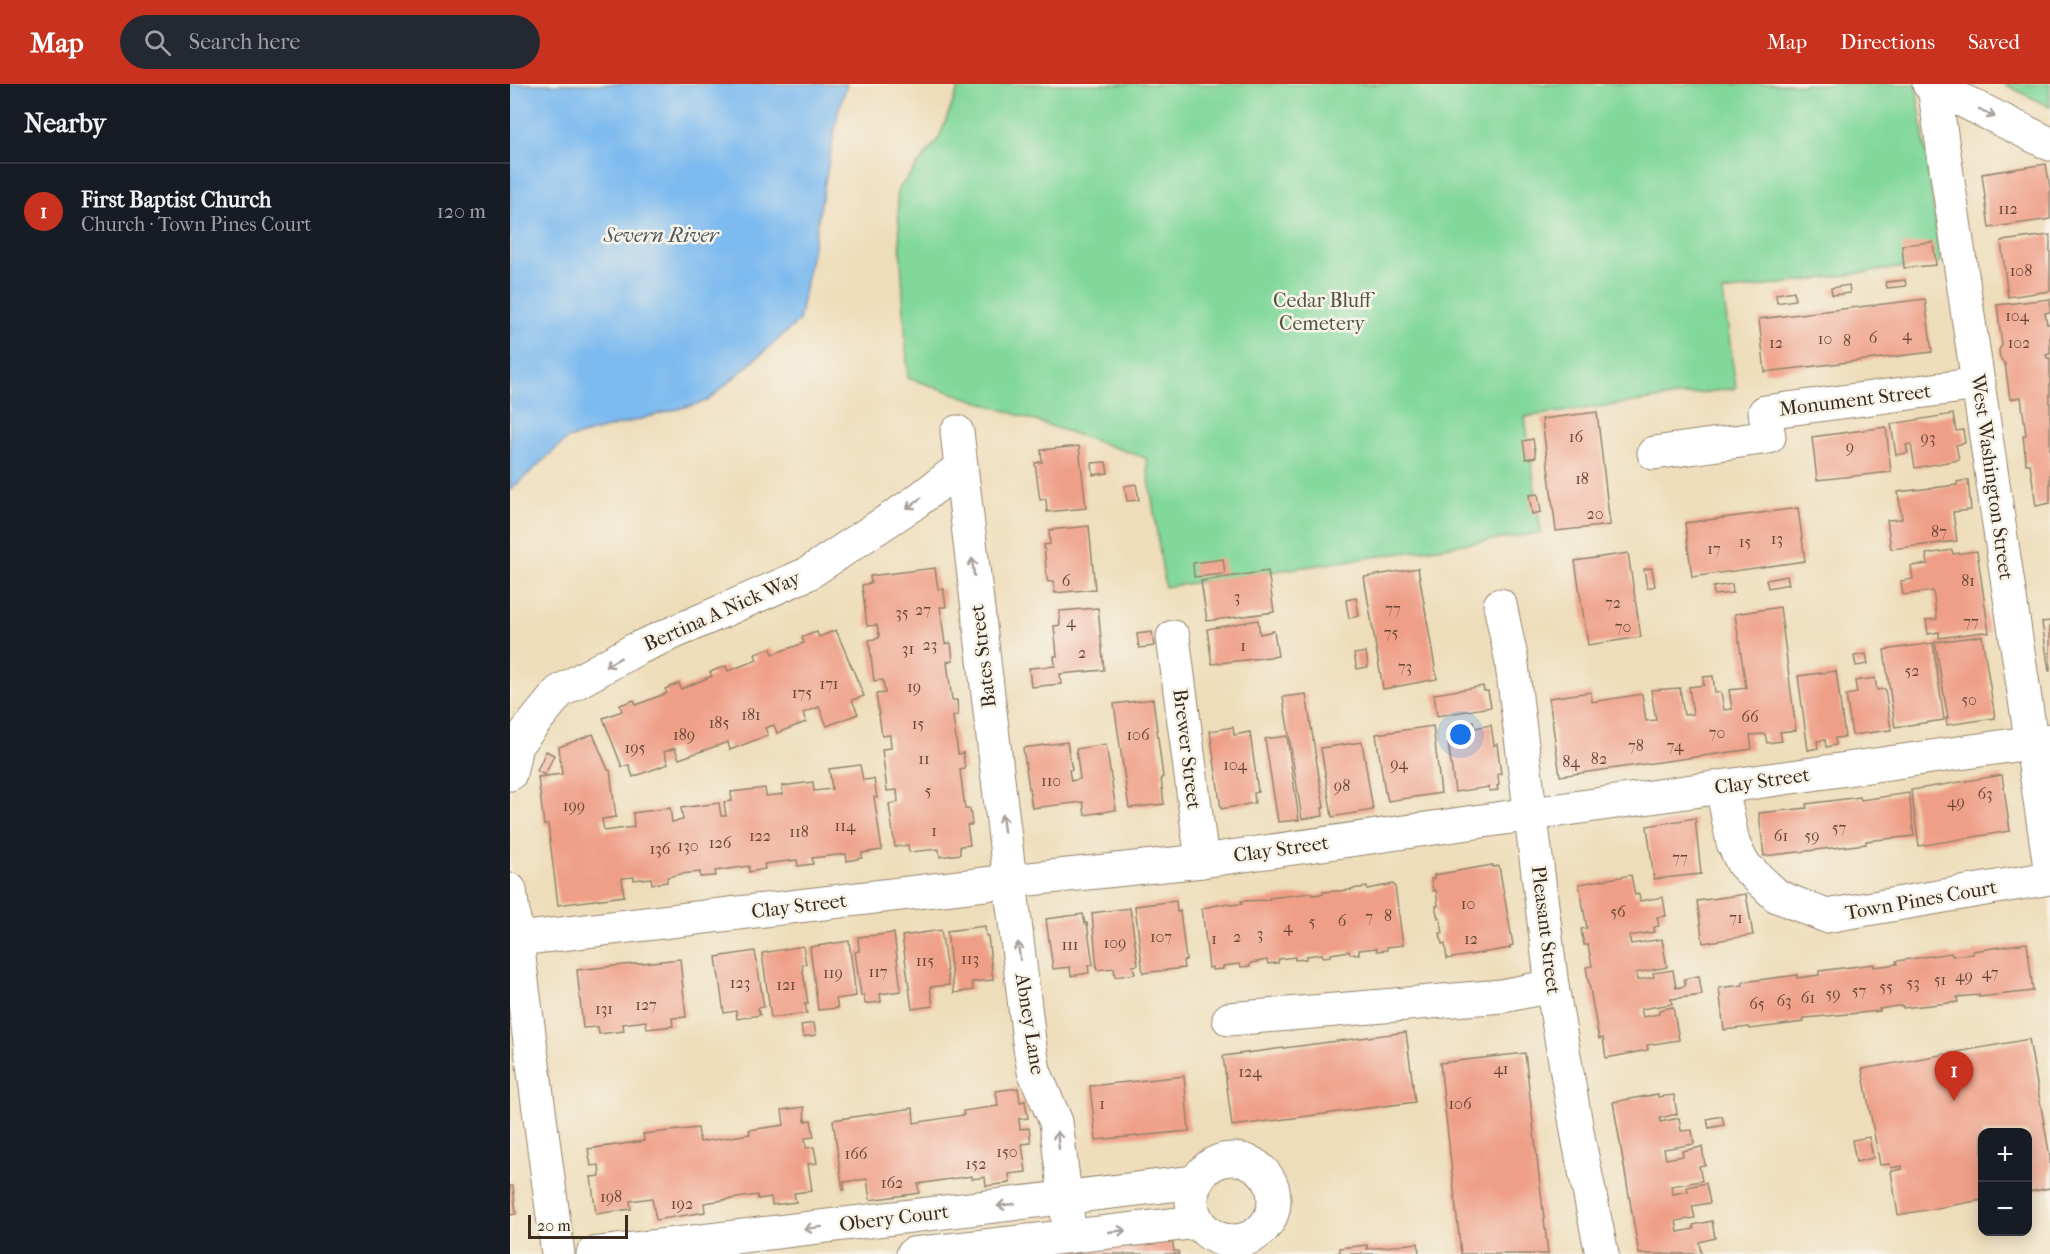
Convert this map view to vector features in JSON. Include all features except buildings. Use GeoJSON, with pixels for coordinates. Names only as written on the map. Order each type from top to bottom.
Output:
{"type":"FeatureCollection","features":[{"type":"Feature","properties":{"kind":"street"},"geometry":{"type":"LineString","coordinates":[[1932,85],[2050,144]]}},
{"type":"Feature","properties":{"kind":"street","name":"West Washington Street"},"geometry":{"type":"LineString","coordinates":[[1932,85],[1979,384],[2040,741],[2050,867]]}},
{"type":"Feature","properties":{"kind":"street","name":"Monument Street"},"geometry":{"type":"LineString","coordinates":[[1654,453],[1769,437],[1765,411],[1979,384]]}},
{"type":"Feature","properties":{"kind":"street","name":"Bates Street"},"geometry":{"type":"LineString","coordinates":[[957,432],[1010,881]]}},
{"type":"Feature","properties":{"kind":"street","name":"Bertina A Nick Way"},"geometry":{"type":"LineString","coordinates":[[510,774],[516,745],[559,692],[636,649],[807,574],[913,504],[961,467]]}},
{"type":"Feature","properties":{"kind":"street","name":"Pleasant Street"},"geometry":{"type":"LineString","coordinates":[[1500,605],[1511,657],[1552,986],[1579,1142],[1602,1254]]}},
{"type":"Feature","properties":{"kind":"street","name":"Brewer Street"},"geometry":{"type":"LineString","coordinates":[[1173,637],[1202,861]]}},
{"type":"Feature","properties":{"kind":"street","name":"Clay Street"},"geometry":{"type":"LineString","coordinates":[[513,939],[1202,861],[2040,741]]}},
{"type":"Feature","properties":{"kind":"street","name":"Town Pines Court"},"geometry":{"type":"LineString","coordinates":[[1722,788],[1733,843],[1743,864],[1777,896],[1827,916],[2050,878]]}},
{"type":"Feature","properties":{"kind":"street","name":"Abney Lane"},"geometry":{"type":"LineString","coordinates":[[1010,881],[1034,1071],[1056,1122],[1070,1236]]}},
{"type":"Feature","properties":{"kind":"street"},"geometry":{"type":"LineString","coordinates":[[510,890],[513,939],[558,1254]]}},
{"type":"Feature","properties":{"kind":"street"},"geometry":{"type":"LineString","coordinates":[[1228,1020],[1502,996],[1552,986]]}},
{"type":"Feature","properties":{"kind":"street"},"geometry":{"type":"LineString","coordinates":[[1227,1159],[1240,1159],[1253,1163],[1264,1172],[1272,1184],[1275,1197],[1273,1211],[1268,1222],[1258,1233],[1246,1239],[1233,1241],[1219,1239],[1207,1233],[1192,1210],[1191,1196],[1195,1182],[1203,1171],[1214,1163],[1227,1159]]}},
{"type":"Feature","properties":{"kind":"street","name":"Obery Court"},"geometry":{"type":"LineString","coordinates":[[593,1254],[1195,1182]]}},
{"type":"Feature","properties":{"kind":"street","name":"Obery Court"},"geometry":{"type":"LineString","coordinates":[[913,1254],[1198,1222]]}},
{"type":"Feature","properties":{"kind":"green space","name":"Cedar Bluff Cemetery"},"geometry":{"type":"Polygon","coordinates":[[[960,84],[1916,84],[1941,262],[1723,292],[1736,388],[1525,417],[1541,533],[1165,587],[1146,458],[908,378],[897,191],[939,138],[960,84]]]}},
{"type":"Feature","properties":{"kind":"green space"},"geometry":{"type":"Polygon","coordinates":[[[2004,84],[2050,84],[2050,107],[2004,84]]]}},
{"type":"Feature","properties":{"kind":"water","name":"Severn River"},"geometry":{"type":"Polygon","coordinates":[[[510,84],[847,84],[838,112],[799,321],[707,401],[567,439],[510,490],[510,84]]]}},
{"type":"Feature","properties":{"kind":"place","name":"First Baptist Church"},"geometry":{"type":"Point","coordinates":[1954,1101]}}]}
